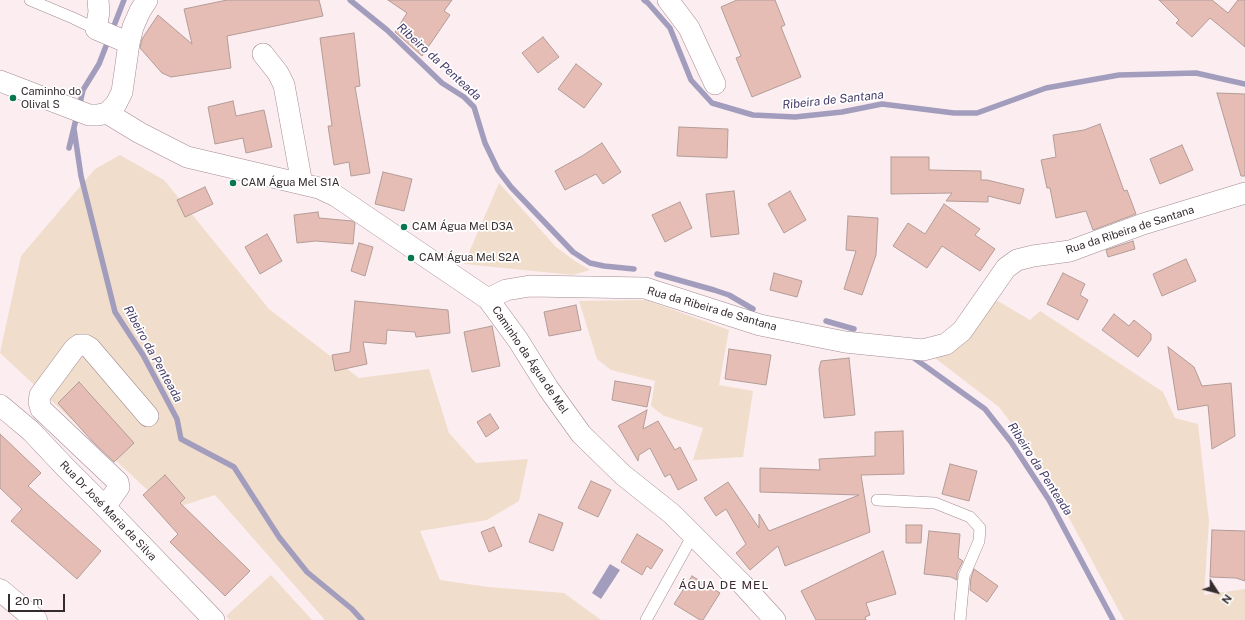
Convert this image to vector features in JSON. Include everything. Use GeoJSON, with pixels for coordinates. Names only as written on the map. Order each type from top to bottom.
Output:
{"type":"FeatureCollection","features":[{"type":"Feature","properties":{"kind":"street"},"geometry":{"type":"LineString","coordinates":[[98,0],[99,12],[96,29],[129,43]]}},
{"type":"Feature","properties":{"kind":"street"},"geometry":{"type":"LineString","coordinates":[[0,81],[89,115],[107,113],[116,104],[122,92],[129,43],[133,27],[147,0]]}},
{"type":"Feature","properties":{"kind":"street"},"geometry":{"type":"LineString","coordinates":[[668,0],[689,28],[715,84]]}},
{"type":"Feature","properties":{"kind":"street"},"geometry":{"type":"LineString","coordinates":[[263,54],[282,78],[302,184]]}},
{"type":"Feature","properties":{"kind":"street","name":"Caminho da Água de Mel"},"geometry":{"type":"LineString","coordinates":[[107,113],[140,133],[187,157],[319,188],[336,196],[488,299],[510,328],[548,388],[581,434],[623,475],[672,514],[743,585],[775,620]]}},
{"type":"Feature","properties":{"kind":"street","name":"Rua da Ribeira de Santana"},"geometry":{"type":"LineString","coordinates":[[488,299],[506,290],[530,286],[645,288],[760,325],[845,342],[923,350],[946,344],[962,331],[1006,268],[1017,260],[1033,256],[1070,251],[1143,224],[1245,193]]}},
{"type":"Feature","properties":{"kind":"street"},"geometry":{"type":"LineString","coordinates":[[105,507],[119,487],[118,482],[42,409],[38,402],[40,395],[74,349],[85,345],[90,348],[148,416]]}},
{"type":"Feature","properties":{"kind":"street","name":"Rua Dr José Maria da Silva"},"geometry":{"type":"LineString","coordinates":[[0,405],[32,431],[65,467],[214,620]]}},
{"type":"Feature","properties":{"kind":"street"},"geometry":{"type":"LineString","coordinates":[[0,590],[36,620]]}},
{"type":"Feature","properties":{"kind":"lane"},"geometry":{"type":"LineString","coordinates":[[30,0],[96,29]]}},
{"type":"Feature","properties":{"kind":"lane"},"geometry":{"type":"LineString","coordinates":[[877,500],[935,503],[970,517],[980,528],[979,541],[964,576],[960,620]]}},
{"type":"Feature","properties":{"kind":"lane"},"geometry":{"type":"LineString","coordinates":[[646,620],[693,536]]}},
{"type":"Feature","properties":{"kind":"shaded area"},"geometry":{"type":"Polygon","coordinates":[[[120,155],[164,180],[269,309],[359,378],[429,369],[449,433],[476,463],[528,459],[519,501],[487,520],[420,531],[440,580],[488,587],[564,593],[601,620],[325,620],[215,495],[169,510],[0,353],[21,256],[95,169],[120,155]]]}},
{"type":"Feature","properties":{"kind":"shaded area"},"geometry":{"type":"Polygon","coordinates":[[[499,183],[556,247],[590,270],[573,275],[464,264],[499,183]]]}},
{"type":"Feature","properties":{"kind":"shaded area"},"geometry":{"type":"Polygon","coordinates":[[[646,300],[729,330],[719,385],[753,391],[743,457],[693,460],[703,428],[664,416],[651,406],[655,381],[611,370],[597,359],[579,301],[646,300]]]}},
{"type":"Feature","properties":{"kind":"shaded area"},"geometry":{"type":"Polygon","coordinates":[[[996,300],[1030,320],[1040,311],[1163,392],[1175,418],[1198,424],[1209,521],[1204,595],[1245,589],[1245,620],[1124,620],[1034,453],[999,407],[931,355],[996,300]]]}},
{"type":"Feature","properties":{"kind":"shaded area"},"geometry":{"type":"Polygon","coordinates":[[[610,564],[620,570],[601,599],[592,593],[610,564]]]}},
{"type":"Feature","properties":{"kind":"shaded area"},"geometry":{"type":"Polygon","coordinates":[[[271,575],[312,620],[230,620],[226,616],[271,575]]]}},
{"type":"Feature","properties":{"kind":"building"},"geometry":{"type":"Polygon","coordinates":[[[227,0],[319,0],[323,16],[227,36],[231,68],[171,77],[162,73],[140,48],[142,39],[158,15],[192,44],[184,9],[227,0]]]}},
{"type":"Feature","properties":{"kind":"building"},"geometry":{"type":"Polygon","coordinates":[[[388,0],[452,0],[444,11],[450,15],[422,56],[395,32],[407,13],[388,0]]]}},
{"type":"Feature","properties":{"kind":"building"},"geometry":{"type":"Polygon","coordinates":[[[737,0],[775,0],[785,25],[781,27],[801,77],[752,97],[736,58],[741,56],[721,7],[737,0]]]}},
{"type":"Feature","properties":{"kind":"building"},"geometry":{"type":"Polygon","coordinates":[[[1159,0],[1212,0],[1228,13],[1238,0],[1245,0],[1245,47],[1210,18],[1192,37],[1176,23],[1179,20],[1159,0]]]}},
{"type":"Feature","properties":{"kind":"building"},"geometry":{"type":"Polygon","coordinates":[[[354,33],[360,86],[355,87],[370,173],[351,176],[349,162],[334,165],[328,126],[332,126],[320,38],[354,33]]]}},
{"type":"Feature","properties":{"kind":"building"},"geometry":{"type":"Polygon","coordinates":[[[543,37],[559,57],[538,73],[522,53],[543,37]]]}},
{"type":"Feature","properties":{"kind":"building"},"geometry":{"type":"Polygon","coordinates":[[[576,64],[602,84],[584,108],[558,89],[576,64]]]}},
{"type":"Feature","properties":{"kind":"building"},"geometry":{"type":"Polygon","coordinates":[[[1217,93],[1245,94],[1245,176],[1241,176],[1217,93]]]}},
{"type":"Feature","properties":{"kind":"building"},"geometry":{"type":"Polygon","coordinates":[[[233,101],[236,116],[264,110],[272,147],[246,153],[243,138],[215,144],[208,107],[233,101]]]}},
{"type":"Feature","properties":{"kind":"building"},"geometry":{"type":"Polygon","coordinates":[[[1100,124],[1124,191],[1127,190],[1136,214],[1093,230],[1086,211],[1056,218],[1050,188],[1047,188],[1041,160],[1056,157],[1053,135],[1084,130],[1100,124]]]}},
{"type":"Feature","properties":{"kind":"building"},"geometry":{"type":"Polygon","coordinates":[[[679,127],[728,129],[727,158],[677,156],[679,127]]]}},
{"type":"Feature","properties":{"kind":"building"},"geometry":{"type":"Polygon","coordinates":[[[602,143],[621,172],[603,184],[596,174],[565,190],[555,171],[602,143]]]}},
{"type":"Feature","properties":{"kind":"building"},"geometry":{"type":"Polygon","coordinates":[[[1182,145],[1193,170],[1160,184],[1150,159],[1182,145]]]}},
{"type":"Feature","properties":{"kind":"building"},"geometry":{"type":"Polygon","coordinates":[[[891,157],[929,157],[929,170],[981,171],[981,180],[987,180],[1024,189],[1020,204],[988,196],[988,202],[946,201],[952,193],[891,194],[891,157]]]}},
{"type":"Feature","properties":{"kind":"building"},"geometry":{"type":"Polygon","coordinates":[[[383,172],[412,179],[404,211],[375,204],[383,172]]]}},
{"type":"Feature","properties":{"kind":"building"},"geometry":{"type":"Polygon","coordinates":[[[205,187],[213,204],[185,217],[177,200],[205,187]]]}},
{"type":"Feature","properties":{"kind":"building"},"geometry":{"type":"Polygon","coordinates":[[[734,191],[739,234],[711,237],[706,194],[734,191]]]}},
{"type":"Feature","properties":{"kind":"building"},"geometry":{"type":"Polygon","coordinates":[[[790,191],[806,220],[784,233],[768,204],[790,191]]]}},
{"type":"Feature","properties":{"kind":"building"},"geometry":{"type":"Polygon","coordinates":[[[680,202],[692,228],[665,242],[652,215],[680,202]]]}},
{"type":"Feature","properties":{"kind":"building"},"geometry":{"type":"Polygon","coordinates":[[[944,204],[980,229],[975,235],[995,249],[980,271],[942,246],[927,268],[893,246],[908,223],[925,234],[944,204]]]}},
{"type":"Feature","properties":{"kind":"building"},"geometry":{"type":"Polygon","coordinates":[[[318,212],[319,218],[352,221],[355,223],[353,244],[316,241],[297,243],[294,215],[318,212]]]}},
{"type":"Feature","properties":{"kind":"building"},"geometry":{"type":"Polygon","coordinates":[[[848,216],[878,218],[876,255],[862,295],[844,289],[856,251],[846,250],[848,216]]]}},
{"type":"Feature","properties":{"kind":"building"},"geometry":{"type":"Polygon","coordinates":[[[267,234],[282,261],[260,274],[245,247],[267,234]]]}},
{"type":"Feature","properties":{"kind":"building"},"geometry":{"type":"Polygon","coordinates":[[[1133,241],[1135,249],[1108,257],[1106,250],[1133,241]]]}},
{"type":"Feature","properties":{"kind":"building"},"geometry":{"type":"Polygon","coordinates":[[[359,243],[373,247],[365,276],[351,271],[359,243]]]}},
{"type":"Feature","properties":{"kind":"building"},"geometry":{"type":"Polygon","coordinates":[[[1186,259],[1196,281],[1162,296],[1153,274],[1186,259]]]}},
{"type":"Feature","properties":{"kind":"building"},"geometry":{"type":"Polygon","coordinates":[[[774,273],[802,281],[797,297],[770,290],[774,273]]]}},
{"type":"Feature","properties":{"kind":"building"},"geometry":{"type":"Polygon","coordinates":[[[1063,273],[1085,284],[1080,295],[1088,300],[1078,320],[1047,304],[1063,273]]]}},
{"type":"Feature","properties":{"kind":"building"},"geometry":{"type":"Polygon","coordinates":[[[355,301],[448,310],[450,333],[416,337],[415,332],[387,330],[386,344],[363,342],[367,364],[335,371],[332,355],[350,352],[355,301]]]}},
{"type":"Feature","properties":{"kind":"building"},"geometry":{"type":"Polygon","coordinates":[[[576,305],[581,330],[549,336],[544,312],[576,305]]]}},
{"type":"Feature","properties":{"kind":"building"},"geometry":{"type":"Polygon","coordinates":[[[1114,314],[1129,326],[1134,320],[1151,334],[1151,340],[1138,357],[1102,330],[1114,314]]]}},
{"type":"Feature","properties":{"kind":"building"},"geometry":{"type":"Polygon","coordinates":[[[492,326],[500,366],[472,372],[464,332],[492,326]]]}},
{"type":"Feature","properties":{"kind":"building"},"geometry":{"type":"Polygon","coordinates":[[[1168,347],[1194,367],[1202,386],[1231,383],[1235,436],[1212,449],[1208,405],[1178,410],[1168,347]]]}},
{"type":"Feature","properties":{"kind":"building"},"geometry":{"type":"Polygon","coordinates":[[[729,349],[771,355],[766,385],[725,379],[729,349]]]}},
{"type":"Feature","properties":{"kind":"building"},"geometry":{"type":"Polygon","coordinates":[[[849,358],[855,415],[824,418],[819,369],[821,361],[849,358]]]}},
{"type":"Feature","properties":{"kind":"building"},"geometry":{"type":"Polygon","coordinates":[[[615,381],[651,387],[647,407],[612,400],[615,381]]]}},
{"type":"Feature","properties":{"kind":"building"},"geometry":{"type":"Polygon","coordinates":[[[79,382],[134,443],[114,462],[92,441],[58,403],[79,382]]]}},
{"type":"Feature","properties":{"kind":"building"},"geometry":{"type":"Polygon","coordinates":[[[647,410],[643,429],[658,421],[675,450],[680,447],[697,480],[678,490],[670,474],[665,477],[650,448],[639,455],[638,461],[618,426],[647,410]]]}},
{"type":"Feature","properties":{"kind":"building"},"geometry":{"type":"Polygon","coordinates":[[[490,414],[499,428],[486,437],[477,422],[490,414]]]}},
{"type":"Feature","properties":{"kind":"building"},"geometry":{"type":"Polygon","coordinates":[[[903,431],[904,474],[861,475],[870,532],[785,566],[778,546],[750,570],[736,553],[746,544],[726,509],[716,516],[704,498],[728,482],[759,528],[759,514],[769,531],[859,495],[760,492],[760,468],[820,470],[819,459],[875,456],[875,432],[903,431]]]}},
{"type":"Feature","properties":{"kind":"building"},"geometry":{"type":"Polygon","coordinates":[[[0,434],[41,473],[28,486],[101,551],[77,579],[11,521],[22,509],[0,488],[0,434]]]}},
{"type":"Feature","properties":{"kind":"building"},"geometry":{"type":"Polygon","coordinates":[[[950,464],[977,471],[969,501],[942,494],[950,464]]]}},
{"type":"Feature","properties":{"kind":"building"},"geometry":{"type":"Polygon","coordinates":[[[165,475],[185,498],[180,503],[250,571],[225,596],[170,542],[178,534],[143,495],[165,475]]]}},
{"type":"Feature","properties":{"kind":"building"},"geometry":{"type":"Polygon","coordinates":[[[591,481],[611,490],[598,517],[578,508],[591,481]]]}},
{"type":"Feature","properties":{"kind":"building"},"geometry":{"type":"Polygon","coordinates":[[[539,514],[563,523],[553,551],[529,542],[539,514]]]}},
{"type":"Feature","properties":{"kind":"building"},"geometry":{"type":"Polygon","coordinates":[[[906,525],[922,525],[921,543],[906,543],[906,525]]]}},
{"type":"Feature","properties":{"kind":"building"},"geometry":{"type":"Polygon","coordinates":[[[494,527],[502,546],[489,552],[481,532],[494,527]]]}},
{"type":"Feature","properties":{"kind":"building"},"geometry":{"type":"Polygon","coordinates":[[[1212,530],[1245,531],[1245,581],[1236,578],[1210,577],[1212,530]]]}},
{"type":"Feature","properties":{"kind":"building"},"geometry":{"type":"Polygon","coordinates":[[[929,531],[960,534],[958,558],[963,561],[957,573],[957,580],[951,577],[924,574],[929,531]]]}},
{"type":"Feature","properties":{"kind":"building"},"geometry":{"type":"Polygon","coordinates":[[[637,534],[663,550],[651,569],[647,566],[642,575],[621,562],[637,534]]]}},
{"type":"Feature","properties":{"kind":"building"},"geometry":{"type":"Polygon","coordinates":[[[883,551],[896,594],[866,603],[870,615],[865,617],[866,620],[816,620],[801,591],[883,551]]]}},
{"type":"Feature","properties":{"kind":"building"},"geometry":{"type":"Polygon","coordinates":[[[974,569],[998,586],[987,602],[970,590],[971,578],[974,569]]]}},
{"type":"Feature","properties":{"kind":"building"},"geometry":{"type":"Polygon","coordinates":[[[692,576],[720,593],[703,620],[700,620],[674,604],[692,576]]]}},
{"type":"Feature","properties":{"kind":"waterway","name":"Ribeiro da Penteada"},"geometry":{"type":"LineString","coordinates":[[79,107],[83,90],[99,64],[124,0]]}},
{"type":"Feature","properties":{"kind":"waterway","name":"Ribeiro da Penteada"},"geometry":{"type":"LineString","coordinates":[[350,0],[387,30],[442,83],[464,97],[474,107],[485,143],[498,170],[511,187],[573,252],[590,263],[634,269]]}},
{"type":"Feature","properties":{"kind":"waterway","name":"Ribeira de Santana"},"geometry":{"type":"LineString","coordinates":[[644,0],[670,28],[691,80],[712,103],[753,115],[795,117],[842,112],[882,104],[954,113],[977,113],[1046,88],[1119,75],[1196,73],[1245,84]]}},
{"type":"Feature","properties":{"kind":"waterway","name":"Ribeiro da Penteada"},"geometry":{"type":"LineString","coordinates":[[77,115],[69,148],[74,129],[81,176],[115,312],[143,355],[177,419],[181,439],[234,467],[279,537],[307,572],[352,609],[362,620]]}},
{"type":"Feature","properties":{"kind":"waterway","name":"Ribeiro da Penteada"},"geometry":{"type":"LineString","coordinates":[[657,274],[729,295],[753,309]]}},
{"type":"Feature","properties":{"kind":"waterway","name":"Ribeiro da Penteada"},"geometry":{"type":"LineString","coordinates":[[826,321],[854,329]]}},
{"type":"Feature","properties":{"kind":"waterway","name":"Ribeiro da Penteada"},"geometry":{"type":"LineString","coordinates":[[914,358],[985,409],[1011,442],[1049,500],[1113,620]]}},
{"type":"Feature","properties":{"kind":"place","name":"Caminho do Olival S"},"geometry":{"type":"Point","coordinates":[13,98]}},
{"type":"Feature","properties":{"kind":"place","name":"CAM Água Mel S1A"},"geometry":{"type":"Point","coordinates":[233,183]}},
{"type":"Feature","properties":{"kind":"place","name":"CAM Água Mel D3A"},"geometry":{"type":"Point","coordinates":[404,227]}},
{"type":"Feature","properties":{"kind":"place","name":"CAM Água Mel S2A"},"geometry":{"type":"Point","coordinates":[411,258]}},
{"type":"Feature","properties":{"kind":"district","name":"ÁGUA DE MEL"},"geometry":{"type":"Point","coordinates":[724,585]}}]}
